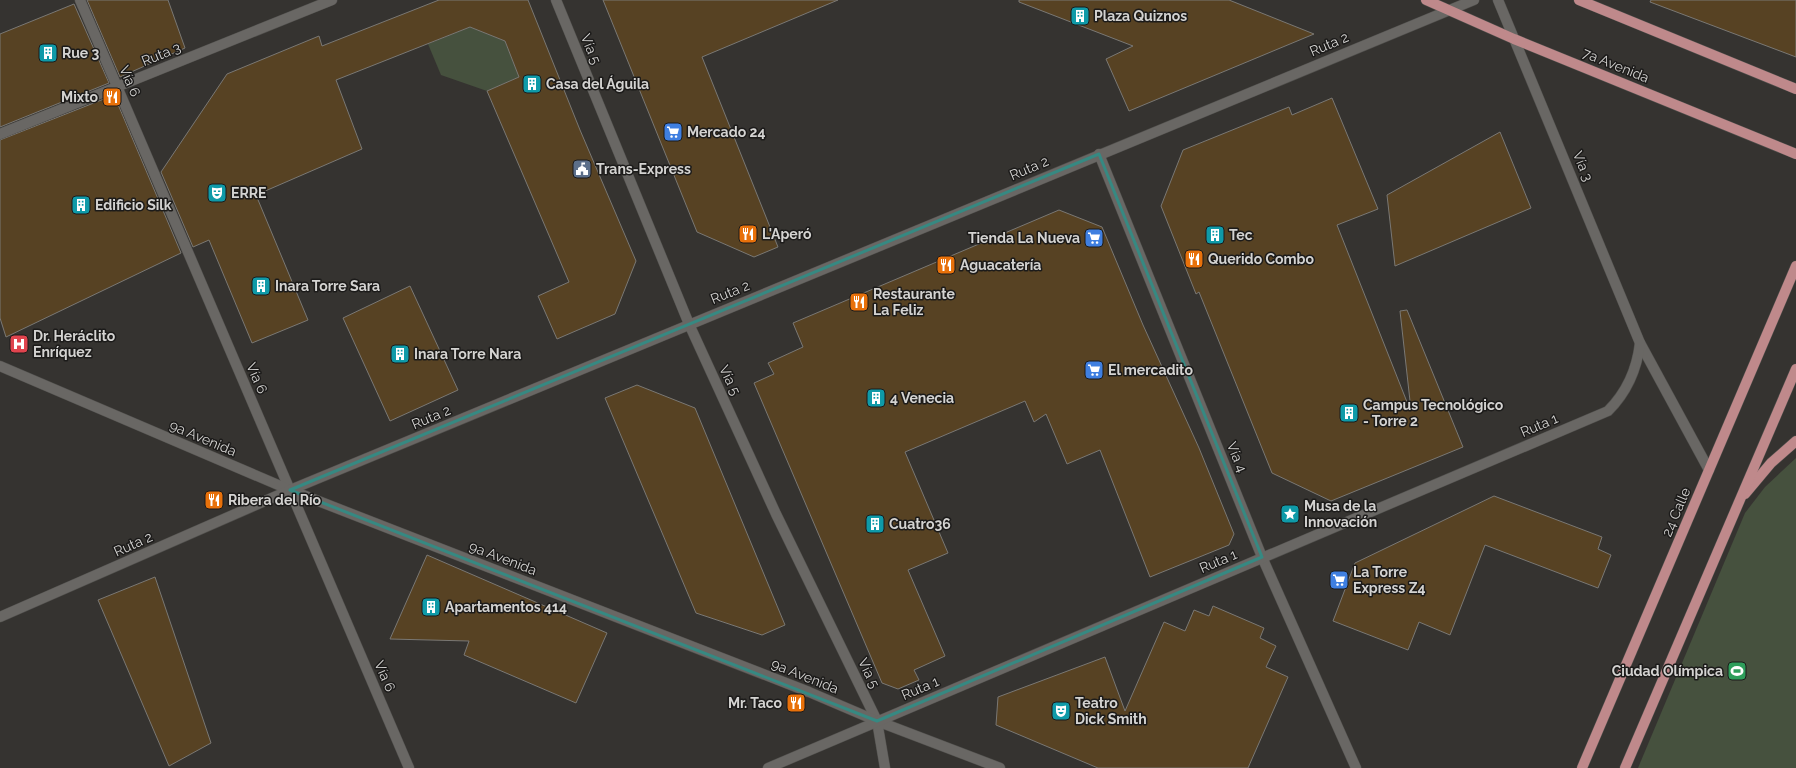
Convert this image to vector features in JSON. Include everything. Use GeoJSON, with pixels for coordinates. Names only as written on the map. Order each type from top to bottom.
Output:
{"type":"FeatureCollection","features":[{"type":"Feature","properties":{"kind":"main road","name":"7a Avenida"},"geometry":{"type":"LineString","coordinates":[[1426,0],[1514,38],[1796,154]]}},
{"type":"Feature","properties":{"kind":"main road"},"geometry":{"type":"LineString","coordinates":[[1579,0],[1796,89]]}},
{"type":"Feature","properties":{"kind":"main road","name":"24 Calle"},"geometry":{"type":"LineString","coordinates":[[1582,768],[1796,266]]}},
{"type":"Feature","properties":{"kind":"main road"},"geometry":{"type":"LineString","coordinates":[[1625,768],[1796,369]]}},
{"type":"Feature","properties":{"kind":"main road"},"geometry":{"type":"LineString","coordinates":[[1738,503],[1772,463],[1796,441]]}},
{"type":"Feature","properties":{"kind":"street","name":"Vía 6"},"geometry":{"type":"LineString","coordinates":[[80,0],[409,768]]}},
{"type":"Feature","properties":{"kind":"street","name":"Ruta 3"},"geometry":{"type":"LineString","coordinates":[[0,134],[332,0]]}},
{"type":"Feature","properties":{"kind":"street","name":"Vía 5"},"geometry":{"type":"LineString","coordinates":[[556,0],[689,324],[776,514],[876,721],[885,768]]}},
{"type":"Feature","properties":{"kind":"street","name":"Ruta 2"},"geometry":{"type":"LineString","coordinates":[[0,617],[290,490],[1474,0]]}},
{"type":"Feature","properties":{"kind":"street","name":"Vía 3"},"geometry":{"type":"LineString","coordinates":[[1498,0],[1640,343],[1709,470]]}},
{"type":"Feature","properties":{"kind":"street","name":"Vía 4"},"geometry":{"type":"LineString","coordinates":[[1099,154],[1262,557],[1356,768]]}},
{"type":"Feature","properties":{"kind":"street","name":"Ruta 1"},"geometry":{"type":"LineString","coordinates":[[768,768],[1608,411],[1616,404],[1632,377],[1638,360],[1640,343]]}},
{"type":"Feature","properties":{"kind":"street","name":"9a Avenida"},"geometry":{"type":"LineString","coordinates":[[0,366],[290,490],[809,692],[876,721],[1000,768]]}},
{"type":"Feature","properties":{"kind":"highlighted area"},"geometry":{"type":"Polygon","coordinates":[[[1099,154],[1262,557],[877,721],[290,490],[1099,154]]]}},
{"type":"Feature","properties":{"kind":"green space"},"geometry":{"type":"Polygon","coordinates":[[[470,27],[505,41],[519,77],[487,91],[441,75],[428,44],[470,27]]]}},
{"type":"Feature","properties":{"kind":"green space","name":"Ciudad Olímpica"},"geometry":{"type":"Polygon","coordinates":[[[1796,458],[1796,768],[1638,768],[1745,513],[1765,487],[1796,458]]]}},
{"type":"Feature","properties":{"kind":"building"},"geometry":{"type":"Polygon","coordinates":[[[87,0],[168,0],[185,48],[120,77],[87,0]]]}},
{"type":"Feature","properties":{"kind":"building"},"geometry":{"type":"Polygon","coordinates":[[[439,0],[528,0],[580,130],[636,261],[615,314],[557,339],[538,296],[569,282],[487,91],[519,77],[505,41],[470,27],[336,80],[362,149],[256,195],[308,320],[252,343],[209,240],[193,247],[161,172],[227,74],[319,36],[322,46],[439,0]]]}},
{"type":"Feature","properties":{"kind":"building"},"geometry":{"type":"Polygon","coordinates":[[[603,0],[838,0],[702,57],[778,247],[754,257],[697,232],[603,0]]]}},
{"type":"Feature","properties":{"kind":"building"},"geometry":{"type":"Polygon","coordinates":[[[1019,0],[1229,0],[1314,34],[1129,111],[1106,59],[1133,46],[1019,2],[1019,0]]]}},
{"type":"Feature","properties":{"kind":"building"},"geometry":{"type":"Polygon","coordinates":[[[1651,0],[1796,0],[1796,57],[1650,2],[1651,0]]]}},
{"type":"Feature","properties":{"kind":"building","name":"Rue 3"},"geometry":{"type":"Polygon","coordinates":[[[74,4],[109,83],[0,127],[0,34],[74,4]]]}},
{"type":"Feature","properties":{"kind":"building","name":"Edificio Silk"},"geometry":{"type":"Polygon","coordinates":[[[114,95],[181,253],[6,337],[0,318],[0,140],[114,95]]]}},
{"type":"Feature","properties":{"kind":"building"},"geometry":{"type":"Polygon","coordinates":[[[1332,98],[1378,209],[1337,225],[1407,402],[1410,401],[1400,311],[1407,310],[1463,447],[1331,501],[1272,473],[1199,292],[1196,294],[1161,206],[1183,150],[1289,107],[1292,115],[1332,98]]]}},
{"type":"Feature","properties":{"kind":"building"},"geometry":{"type":"Polygon","coordinates":[[[1500,132],[1531,208],[1395,266],[1387,195],[1500,132]]]}},
{"type":"Feature","properties":{"kind":"building"},"geometry":{"type":"Polygon","coordinates":[[[1059,210],[1102,227],[1143,325],[1199,448],[1234,534],[1229,545],[1150,577],[1100,450],[1067,464],[1046,414],[1034,422],[1025,401],[905,452],[948,553],[908,570],[945,656],[914,670],[919,680],[898,689],[882,683],[754,383],[774,374],[768,363],[803,347],[793,323],[1059,210]]]}},
{"type":"Feature","properties":{"kind":"building","name":"Inara Torre Nara"},"geometry":{"type":"Polygon","coordinates":[[[410,286],[458,390],[390,421],[343,318],[410,286]]]}},
{"type":"Feature","properties":{"kind":"building"},"geometry":{"type":"Polygon","coordinates":[[[637,385],[695,408],[785,625],[762,635],[696,613],[605,398],[637,385]]]}},
{"type":"Feature","properties":{"kind":"building"},"geometry":{"type":"Polygon","coordinates":[[[1494,496],[1602,537],[1598,549],[1611,555],[1598,588],[1485,545],[1450,635],[1419,622],[1408,650],[1333,621],[1355,563],[1494,496]]]}},
{"type":"Feature","properties":{"kind":"building"},"geometry":{"type":"Polygon","coordinates":[[[427,555],[607,633],[576,703],[464,655],[469,641],[390,639],[427,555]]]}},
{"type":"Feature","properties":{"kind":"building"},"geometry":{"type":"Polygon","coordinates":[[[155,577],[211,743],[169,766],[98,600],[155,577]]]}},
{"type":"Feature","properties":{"kind":"building"},"geometry":{"type":"Polygon","coordinates":[[[1213,606],[1264,628],[1260,638],[1276,646],[1266,667],[1288,677],[1248,768],[1098,768],[996,725],[998,697],[1105,657],[1125,711],[1164,622],[1185,631],[1194,610],[1209,616],[1213,606]]]}},
{"type":"Feature","properties":{"kind":"place","name":"Plaza Quiznos"},"geometry":{"type":"Point","coordinates":[1080,16]}},
{"type":"Feature","properties":{"kind":"place","name":"Rue 3"},"geometry":{"type":"Point","coordinates":[48,53]}},
{"type":"Feature","properties":{"kind":"place","name":"Casa del Águila"},"geometry":{"type":"Point","coordinates":[532,84]}},
{"type":"Feature","properties":{"kind":"place","name":"Mixto"},"geometry":{"type":"Point","coordinates":[112,97]}},
{"type":"Feature","properties":{"kind":"place","name":"Mercado 24"},"geometry":{"type":"Point","coordinates":[673,132]}},
{"type":"Feature","properties":{"kind":"place","name":"Trans-Express"},"geometry":{"type":"Point","coordinates":[582,169]}},
{"type":"Feature","properties":{"kind":"place","name":"ERRE"},"geometry":{"type":"Point","coordinates":[217,193]}},
{"type":"Feature","properties":{"kind":"place","name":"Edificio Silk"},"geometry":{"type":"Point","coordinates":[81,205]}},
{"type":"Feature","properties":{"kind":"place","name":"L'Aperó"},"geometry":{"type":"Point","coordinates":[748,234]}},
{"type":"Feature","properties":{"kind":"place","name":"Tec"},"geometry":{"type":"Point","coordinates":[1215,235]}},
{"type":"Feature","properties":{"kind":"place","name":"Tienda La Nueva"},"geometry":{"type":"Point","coordinates":[1094,238]}},
{"type":"Feature","properties":{"kind":"place","name":"Querido Combo"},"geometry":{"type":"Point","coordinates":[1194,259]}},
{"type":"Feature","properties":{"kind":"place","name":"Aguacatería"},"geometry":{"type":"Point","coordinates":[946,265]}},
{"type":"Feature","properties":{"kind":"place","name":"Inara Torre Sara"},"geometry":{"type":"Point","coordinates":[261,286]}},
{"type":"Feature","properties":{"kind":"place","name":"Restaurante La Feliz"},"geometry":{"type":"Point","coordinates":[859,302]}},
{"type":"Feature","properties":{"kind":"place","name":"Dr. Heráclito Enríquez"},"geometry":{"type":"Point","coordinates":[19,344]}},
{"type":"Feature","properties":{"kind":"place","name":"Inara Torre Nara"},"geometry":{"type":"Point","coordinates":[400,354]}},
{"type":"Feature","properties":{"kind":"place","name":"El mercadito"},"geometry":{"type":"Point","coordinates":[1094,370]}},
{"type":"Feature","properties":{"kind":"place","name":"4 Venecia"},"geometry":{"type":"Point","coordinates":[876,398]}},
{"type":"Feature","properties":{"kind":"place","name":"Campus Tecnológico - Torre 2"},"geometry":{"type":"Point","coordinates":[1349,413]}},
{"type":"Feature","properties":{"kind":"place","name":"Ribera del Río"},"geometry":{"type":"Point","coordinates":[214,500]}},
{"type":"Feature","properties":{"kind":"place","name":"Musa de la Innovación"},"geometry":{"type":"Point","coordinates":[1290,514]}},
{"type":"Feature","properties":{"kind":"place","name":"Cuatro36"},"geometry":{"type":"Point","coordinates":[875,524]}},
{"type":"Feature","properties":{"kind":"place","name":"La Torre Express Z4"},"geometry":{"type":"Point","coordinates":[1339,580]}},
{"type":"Feature","properties":{"kind":"place","name":"Apartamentos 414"},"geometry":{"type":"Point","coordinates":[431,607]}},
{"type":"Feature","properties":{"kind":"place","name":"Ciudad Olímpica"},"geometry":{"type":"Point","coordinates":[1737,671]}},
{"type":"Feature","properties":{"kind":"place","name":"Mr. Taco"},"geometry":{"type":"Point","coordinates":[796,703]}},
{"type":"Feature","properties":{"kind":"place","name":"Teatro Dick Smith"},"geometry":{"type":"Point","coordinates":[1061,711]}}]}
